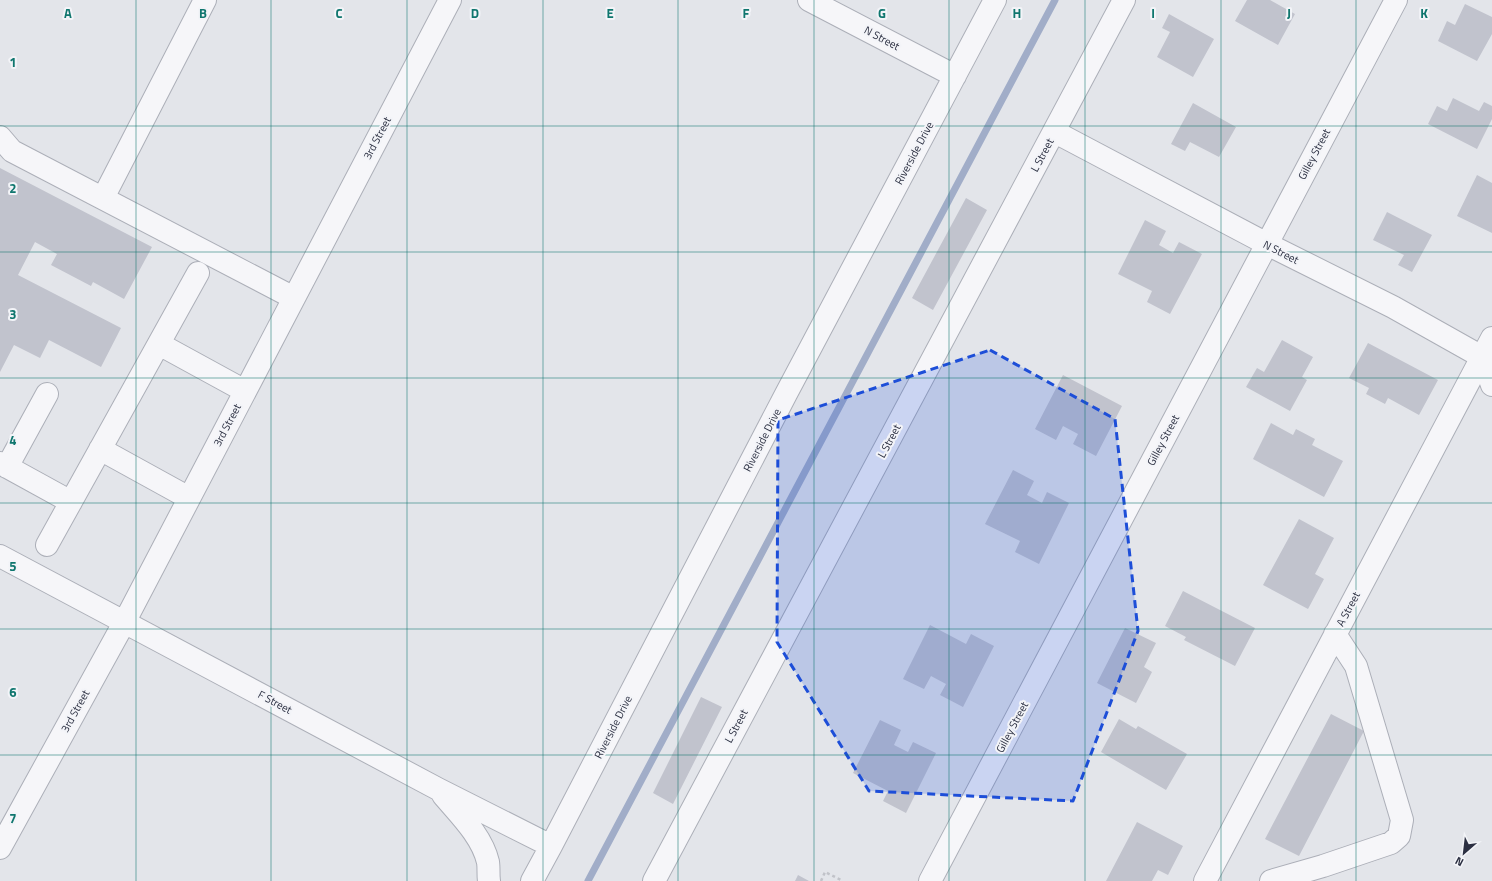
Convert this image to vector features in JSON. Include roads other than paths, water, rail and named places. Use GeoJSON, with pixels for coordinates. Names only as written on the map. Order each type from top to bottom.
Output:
{"type":"FeatureCollection","features":[{"type":"Feature","properties":{"kind":"street"},"geometry":{"type":"LineString","coordinates":[[103,198],[205,0]]}},
{"type":"Feature","properties":{"kind":"street","name":"3rd Street"},"geometry":{"type":"LineString","coordinates":[[0,848],[125,621],[450,0]]}},
{"type":"Feature","properties":{"kind":"street","name":"N Street"},"geometry":{"type":"LineString","coordinates":[[809,0],[955,76]]}},
{"type":"Feature","properties":{"kind":"street","name":"Riverside Drive"},"geometry":{"type":"LineString","coordinates":[[532,881],[786,394],[995,0]]}},
{"type":"Feature","properties":{"kind":"street","name":"L Street"},"geometry":{"type":"LineString","coordinates":[[654,881],[1055,132],[1124,0]]}},
{"type":"Feature","properties":{"kind":"street","name":"Gilley Street"},"geometry":{"type":"LineString","coordinates":[[930,881],[1396,0]]}},
{"type":"Feature","properties":{"kind":"street","name":"N Street"},"geometry":{"type":"LineString","coordinates":[[1055,132],[1266,244],[1393,307],[1482,357]]}},
{"type":"Feature","properties":{"kind":"street"},"geometry":{"type":"LineString","coordinates":[[0,137],[12,151],[294,298]]}},
{"type":"Feature","properties":{"kind":"street"},"geometry":{"type":"LineString","coordinates":[[47,545],[198,274]]}},
{"type":"Feature","properties":{"kind":"street","name":"A Street"},"geometry":{"type":"LineString","coordinates":[[1209,880],[1335,634],[1492,338]]}},
{"type":"Feature","properties":{"kind":"street"},"geometry":{"type":"LineString","coordinates":[[158,344],[245,391]]}},
{"type":"Feature","properties":{"kind":"street"},"geometry":{"type":"LineString","coordinates":[[1482,357],[1492,385]]}},
{"type":"Feature","properties":{"kind":"street"},"geometry":{"type":"LineString","coordinates":[[47,394],[3,465],[71,502]]}},
{"type":"Feature","properties":{"kind":"street"},"geometry":{"type":"LineString","coordinates":[[100,449],[189,498]]}},
{"type":"Feature","properties":{"kind":"street","name":"F Street"},"geometry":{"type":"LineString","coordinates":[[0,556],[125,621],[438,789],[551,846]]}},
{"type":"Feature","properties":{"kind":"street"},"geometry":{"type":"LineString","coordinates":[[1271,881],[1323,866],[1391,842],[1399,836],[1402,820],[1356,666],[1335,634]]}},
{"type":"Feature","properties":{"kind":"street"},"geometry":{"type":"LineString","coordinates":[[438,789],[475,836],[481,846],[488,863],[489,881]]}},
{"type":"Feature","properties":{"kind":"waterway"},"geometry":{"type":"LineString","coordinates":[[588,881],[1055,0]]}}]}
